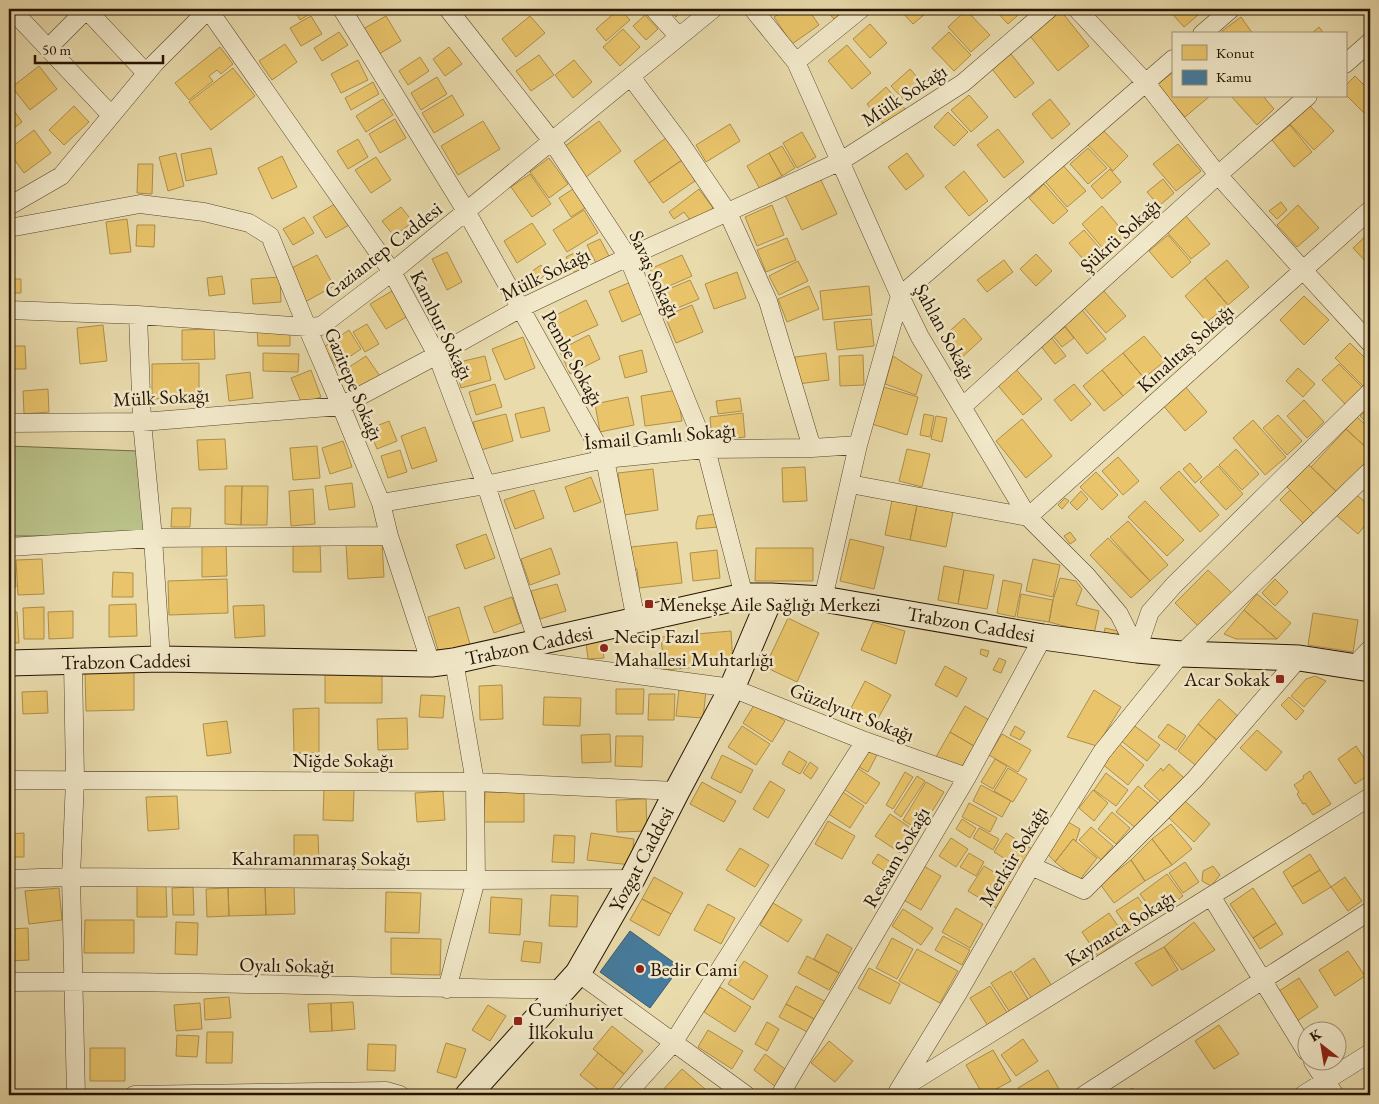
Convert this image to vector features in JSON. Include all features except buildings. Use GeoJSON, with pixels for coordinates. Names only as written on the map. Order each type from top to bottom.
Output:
{"type":"FeatureCollection","features":[{"type":"Feature","properties":{"kind":"main road","name":"Trabzon Caddesi"},"geometry":{"type":"LineString","coordinates":[[9,663],[161,659],[443,663],[744,596],[823,599],[1043,637],[1137,650],[1181,654],[1365,661]]}},
{"type":"Feature","properties":{"kind":"main road","name":"Yozgat Caddesi"},"geometry":{"type":"LineString","coordinates":[[468,1095],[571,981],[632,879],[732,688],[771,596]]}},
{"type":"Feature","properties":{"kind":"street"},"geometry":{"type":"LineString","coordinates":[[10,9],[111,115]]}},
{"type":"Feature","properties":{"kind":"street"},"geometry":{"type":"LineString","coordinates":[[48,48],[87,9],[146,73]]}},
{"type":"Feature","properties":{"kind":"street"},"geometry":{"type":"LineString","coordinates":[[9,206],[61,176],[155,62],[209,9]]}},
{"type":"Feature","properties":{"kind":"street","name":"Kambur Sokağı"},"geometry":{"type":"LineString","coordinates":[[209,9],[392,272],[437,355],[486,485],[538,643]]}},
{"type":"Feature","properties":{"kind":"street","name":"Pembe Sokağı"},"geometry":{"type":"LineString","coordinates":[[342,9],[466,211],[604,459],[636,621]]}},
{"type":"Feature","properties":{"kind":"street","name":"Savaş Sokağı"},"geometry":{"type":"LineString","coordinates":[[448,9],[552,141],[628,257],[706,449],[744,596]]}},
{"type":"Feature","properties":{"kind":"street"},"geometry":{"type":"LineString","coordinates":[[654,9],[679,37]]}},
{"type":"Feature","properties":{"kind":"street","name":"Gaziantep Caddesi"},"geometry":{"type":"LineString","coordinates":[[9,310],[138,315],[322,326],[392,272],[713,9]]}},
{"type":"Feature","properties":{"kind":"street","name":"Şahlan Sokağı"},"geometry":{"type":"LineString","coordinates":[[753,9],[796,62],[920,337],[1028,517],[1086,575],[1119,614],[1137,650]]}},
{"type":"Feature","properties":{"kind":"street"},"geometry":{"type":"LineString","coordinates":[[796,62],[861,9]]}},
{"type":"Feature","properties":{"kind":"street","name":"Mülk Sokağı"},"geometry":{"type":"LineString","coordinates":[[9,423],[142,422],[341,406],[521,308],[628,257],[841,161],[963,83],[1048,9]]}},
{"type":"Feature","properties":{"kind":"street"},"geometry":{"type":"LineString","coordinates":[[1077,9],[1146,83],[1218,175],[1370,343]]}},
{"type":"Feature","properties":{"kind":"street"},"geometry":{"type":"LineString","coordinates":[[1204,32],[1231,9]]}},
{"type":"Feature","properties":{"kind":"street"},"geometry":{"type":"LineString","coordinates":[[1346,63],[1370,42]]}},
{"type":"Feature","properties":{"kind":"street"},"geometry":{"type":"LineString","coordinates":[[823,599],[858,446],[900,296],[1172,61]]}},
{"type":"Feature","properties":{"kind":"street"},"geometry":{"type":"LineString","coordinates":[[631,77],[681,144],[728,213],[768,301],[812,448]]}},
{"type":"Feature","properties":{"kind":"street","name":"Şükrü Sokağı"},"geometry":{"type":"LineString","coordinates":[[962,407],[1306,98]]}},
{"type":"Feature","properties":{"kind":"street","name":"Gazitepe Sokağı"},"geometry":{"type":"LineString","coordinates":[[9,228],[140,204],[204,212],[249,224],[270,236],[380,503],[389,536],[443,663],[475,782],[476,880],[447,989]]}},
{"type":"Feature","properties":{"kind":"street","name":"Kınalıtaş Sokağı"},"geometry":{"type":"LineString","coordinates":[[1028,517],[1370,210]]}},
{"type":"Feature","properties":{"kind":"street"},"geometry":{"type":"LineString","coordinates":[[138,315],[142,422],[153,538],[161,659]]}},
{"type":"Feature","properties":{"kind":"street"},"geometry":{"type":"LineString","coordinates":[[1137,650],[1150,612],[1174,585],[1370,392]]}},
{"type":"Feature","properties":{"kind":"street","name":"İsmail Gamlı Sokağı"},"geometry":{"type":"LineString","coordinates":[[380,503],[486,485],[604,459],[706,449],[858,446]]}},
{"type":"Feature","properties":{"kind":"street","name":"Merkür Sokağı"},"geometry":{"type":"LineString","coordinates":[[895,1093],[958,993],[1031,866],[1102,752],[1181,654],[1370,471]]}},
{"type":"Feature","properties":{"kind":"street"},"geometry":{"type":"LineString","coordinates":[[850,484],[1028,517]]}},
{"type":"Feature","properties":{"kind":"street"},"geometry":{"type":"LineString","coordinates":[[9,547],[153,538],[389,536]]}},
{"type":"Feature","properties":{"kind":"street","name":"Ressam Sokağı"},"geometry":{"type":"LineString","coordinates":[[780,1095],[967,777],[1043,637]]}},
{"type":"Feature","properties":{"kind":"street","name":"Güzelyurt Sokağı"},"geometry":{"type":"LineString","coordinates":[[484,654],[732,688],[865,741],[967,777]]}},
{"type":"Feature","properties":{"kind":"street"},"geometry":{"type":"LineString","coordinates":[[1031,866],[1084,890],[1194,779],[1299,658]]}},
{"type":"Feature","properties":{"kind":"street"},"geometry":{"type":"LineString","coordinates":[[73,662],[75,780],[71,877],[76,1095]]}},
{"type":"Feature","properties":{"kind":"street"},"geometry":{"type":"LineString","coordinates":[[626,1095],[673,1043],[865,741]]}},
{"type":"Feature","properties":{"kind":"street","name":"Niğde Sokağı"},"geometry":{"type":"LineString","coordinates":[[9,780],[475,782],[677,790]]}},
{"type":"Feature","properties":{"kind":"street","name":"Kaynarca Sokağı"},"geometry":{"type":"LineString","coordinates":[[895,1093],[1370,796]]}},
{"type":"Feature","properties":{"kind":"street","name":"Kahramanmaraş Sokağı"},"geometry":{"type":"LineString","coordinates":[[9,879],[71,877],[476,880],[632,879]]}},
{"type":"Feature","properties":{"kind":"street"},"geometry":{"type":"LineString","coordinates":[[1211,896],[1296,1034]]}},
{"type":"Feature","properties":{"kind":"street"},"geometry":{"type":"LineString","coordinates":[[1084,1095],[1370,911]]}},
{"type":"Feature","properties":{"kind":"street","name":"Oyalı Sokağı"},"geometry":{"type":"LineString","coordinates":[[9,982],[73,981],[447,989],[571,981]]}},
{"type":"Feature","properties":{"kind":"street"},"geometry":{"type":"LineString","coordinates":[[571,981],[673,1043],[746,1095]]}},
{"type":"Feature","properties":{"kind":"street"},"geometry":{"type":"LineString","coordinates":[[1303,1095],[1330,1088],[1370,1053]]}},
{"type":"Feature","properties":{"kind":"street"},"geometry":{"type":"LineString","coordinates":[[1320,1072],[1330,1088]]}},
{"type":"Feature","properties":{"kind":"street"},"geometry":{"type":"LineString","coordinates":[[134,1095],[386,1091],[400,1095]]}},
{"type":"Feature","properties":{"kind":"green space"},"geometry":{"type":"Polygon","coordinates":[[[9,446],[137,451],[145,536],[9,536],[9,446]]]}},
{"type":"Feature","properties":{"kind":"place","name":"Menekşe Aile Sağlığı Merkezi"},"geometry":{"type":"Point","coordinates":[649,604]}},
{"type":"Feature","properties":{"kind":"place","name":"Necip Fazıl Mahallesi Muhtarlığı"},"geometry":{"type":"Point","coordinates":[604,648]}},
{"type":"Feature","properties":{"kind":"place","name":"Acar Sokak"},"geometry":{"type":"Point","coordinates":[1280,679]}},
{"type":"Feature","properties":{"kind":"place","name":"Bedir Cami"},"geometry":{"type":"Point","coordinates":[640,969]}},
{"type":"Feature","properties":{"kind":"place","name":"Cumhuriyet İlkokulu"},"geometry":{"type":"Point","coordinates":[518,1021]}}]}
